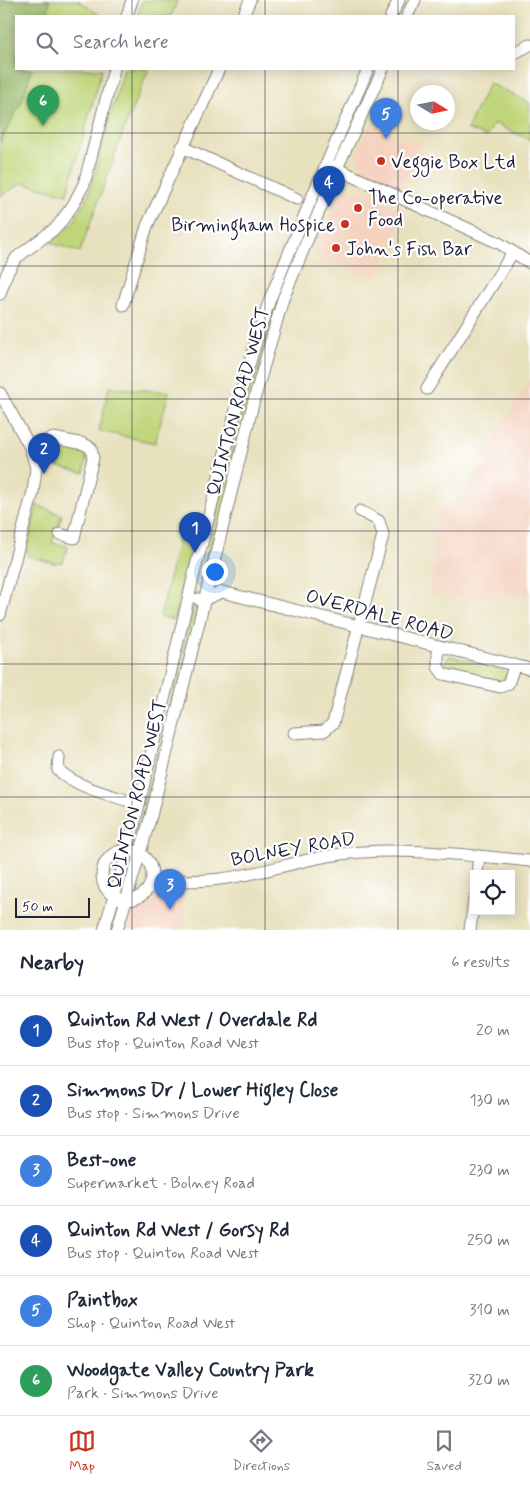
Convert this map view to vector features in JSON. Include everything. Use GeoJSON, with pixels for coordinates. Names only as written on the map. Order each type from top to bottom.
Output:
{"type":"FeatureCollection","features":[{"type":"Feature","properties":{"kind":"street"},"geometry":{"type":"LineString","coordinates":[[127,15],[132,0]]}},
{"type":"Feature","properties":{"kind":"street"},"geometry":{"type":"LineString","coordinates":[[243,15],[250,0]]}},
{"type":"Feature","properties":{"kind":"street"},"geometry":{"type":"LineString","coordinates":[[392,15],[399,0]]}},
{"type":"Feature","properties":{"kind":"street"},"geometry":{"type":"LineString","coordinates":[[408,15],[415,0]]}},
{"type":"Feature","properties":{"kind":"street"},"geometry":{"type":"LineString","coordinates":[[515,52],[530,45]]}},
{"type":"Feature","properties":{"kind":"street"},"geometry":{"type":"LineString","coordinates":[[0,294],[12,264],[56,227],[84,184],[114,70]]}},
{"type":"Feature","properties":{"kind":"street"},"geometry":{"type":"LineString","coordinates":[[123,305],[147,226],[219,70]]}},
{"type":"Feature","properties":{"kind":"street","name":"QUINTON ROAD WEST"},"geometry":{"type":"LineString","coordinates":[[104,930],[128,850],[195,570],[242,389],[270,299],[314,190],[368,70]]}},
{"type":"Feature","properties":{"kind":"street","name":"QUINTON ROAD WEST"},"geometry":{"type":"LineString","coordinates":[[117,930],[140,854],[209,573],[254,400],[281,308],[337,168],[383,70]]}},
{"type":"Feature","properties":{"kind":"street"},"geometry":{"type":"LineString","coordinates":[[182,147],[297,199]]}},
{"type":"Feature","properties":{"kind":"street"},"geometry":{"type":"LineString","coordinates":[[321,176],[326,175],[331,165],[402,201],[499,243],[530,263]]}},
{"type":"Feature","properties":{"kind":"street"},"geometry":{"type":"LineString","coordinates":[[297,199],[314,190]]}},
{"type":"Feature","properties":{"kind":"street"},"geometry":{"type":"LineString","coordinates":[[297,199],[301,222],[308,225],[314,211],[320,208]]}},
{"type":"Feature","properties":{"kind":"street"},"geometry":{"type":"LineString","coordinates":[[427,390],[513,252]]}},
{"type":"Feature","properties":{"kind":"street"},"geometry":{"type":"LineString","coordinates":[[0,267],[12,264]]}},
{"type":"Feature","properties":{"kind":"street"},"geometry":{"type":"LineString","coordinates":[[0,393],[30,447],[36,468],[36,479],[0,615]]}},
{"type":"Feature","properties":{"kind":"street"},"geometry":{"type":"LineString","coordinates":[[30,447],[53,438],[84,444],[91,448],[93,458],[74,538],[60,534]]}},
{"type":"Feature","properties":{"kind":"street"},"geometry":{"type":"LineString","coordinates":[[294,733],[324,731],[333,724],[383,535],[379,521],[360,511]]}},
{"type":"Feature","properties":{"kind":"street"},"geometry":{"type":"LineString","coordinates":[[189,597],[203,600],[222,592],[209,573],[195,570]]}},
{"type":"Feature","properties":{"kind":"street","name":"OVERDALE ROAD"},"geometry":{"type":"LineString","coordinates":[[222,592],[358,625],[438,648],[514,667],[530,669]]}},
{"type":"Feature","properties":{"kind":"street"},"geometry":{"type":"LineString","coordinates":[[438,648],[438,666],[443,674],[500,687],[508,684],[514,667]]}},
{"type":"Feature","properties":{"kind":"street"},"geometry":{"type":"LineString","coordinates":[[59,757],[58,770],[67,778],[84,786],[139,804]]}},
{"type":"Feature","properties":{"kind":"street"},"geometry":{"type":"LineString","coordinates":[[128,850],[140,854],[150,865],[152,879],[147,890],[138,897],[127,900],[115,897],[104,884],[102,876],[104,866],[110,857],[118,852],[128,850]]}},
{"type":"Feature","properties":{"kind":"street","name":"BOLNEY ROAD"},"geometry":{"type":"LineString","coordinates":[[152,879],[186,882],[221,879],[329,856],[362,853],[407,851],[530,861]]}},
{"type":"Feature","properties":{"kind":"street"},"geometry":{"type":"LineString","coordinates":[[477,870],[479,856]]}},
{"type":"Feature","properties":{"kind":"street"},"geometry":{"type":"LineString","coordinates":[[470,930],[472,915]]}},
{"type":"Feature","properties":{"kind":"shaded area"},"geometry":{"type":"Polygon","coordinates":[[[370,124],[402,140],[424,141],[401,190],[363,172],[356,155],[370,124]]]}},
{"type":"Feature","properties":{"kind":"shaded area"},"geometry":{"type":"Polygon","coordinates":[[[354,188],[405,210],[377,278],[312,254],[339,194],[354,188]]]}},
{"type":"Feature","properties":{"kind":"shaded area"},"geometry":{"type":"Polygon","coordinates":[[[530,380],[530,596],[491,598],[430,594],[437,510],[451,507],[490,462],[482,459],[530,380]]]}},
{"type":"Feature","properties":{"kind":"shaded area"},"geometry":{"type":"Polygon","coordinates":[[[161,890],[182,890],[185,930],[128,930],[134,911],[161,890]]]}},
{"type":"Feature","properties":{"kind":"green space"},"geometry":{"type":"Polygon","coordinates":[[[0,0],[78,0],[100,15],[15,15],[15,70],[102,70],[67,194],[22,183],[0,196],[0,0]]]}},
{"type":"Feature","properties":{"kind":"green space"},"geometry":{"type":"Polygon","coordinates":[[[0,0],[50,0],[47,15],[15,15],[15,70],[32,70],[22,101],[0,143],[0,0]]]}},
{"type":"Feature","properties":{"kind":"green space"},"geometry":{"type":"Polygon","coordinates":[[[142,0],[178,0],[171,15],[138,15],[142,0]]]}},
{"type":"Feature","properties":{"kind":"green space"},"geometry":{"type":"Polygon","coordinates":[[[124,70],[149,70],[126,124],[80,252],[51,243],[74,222],[89,193],[124,70]]]}},
{"type":"Feature","properties":{"kind":"green space"},"geometry":{"type":"Polygon","coordinates":[[[489,83],[530,103],[530,140],[494,123],[487,137],[467,129],[489,83]]]}},
{"type":"Feature","properties":{"kind":"green space"},"geometry":{"type":"Polygon","coordinates":[[[297,241],[301,243],[208,568],[206,568],[204,566],[255,358],[297,241]]]}},
{"type":"Feature","properties":{"kind":"green space"},"geometry":{"type":"Polygon","coordinates":[[[109,387],[169,392],[155,443],[99,431],[109,387]]]}},
{"type":"Feature","properties":{"kind":"green space"},"geometry":{"type":"Polygon","coordinates":[[[56,442],[82,450],[87,456],[84,473],[44,463],[49,447],[56,442]]]}},
{"type":"Feature","properties":{"kind":"green space"},"geometry":{"type":"Polygon","coordinates":[[[37,505],[62,515],[52,543],[68,546],[63,562],[54,563],[28,556],[27,549],[37,505]]]}},
{"type":"Feature","properties":{"kind":"green space"},"geometry":{"type":"Polygon","coordinates":[[[179,537],[193,540],[174,620],[160,617],[179,537]]]}},
{"type":"Feature","properties":{"kind":"green space"},"geometry":{"type":"Polygon","coordinates":[[[196,606],[198,609],[141,840],[139,841],[137,839],[193,607],[196,606]]]}},
{"type":"Feature","properties":{"kind":"green space"},"geometry":{"type":"Polygon","coordinates":[[[450,656],[504,669],[507,672],[502,683],[447,671],[444,664],[450,656]]]}},
{"type":"Feature","properties":{"kind":"place","name":"Woodgate Valley Country Park"},"geometry":{"type":"Point","coordinates":[43,126]}},
{"type":"Feature","properties":{"kind":"place","name":"Paintbox"},"geometry":{"type":"Point","coordinates":[386,139]}},
{"type":"Feature","properties":{"kind":"place","name":"Veggie Box Ltd"},"geometry":{"type":"Point","coordinates":[381,161]}},
{"type":"Feature","properties":{"kind":"place","name":"Quinton Rd West / Gorsy Rd"},"geometry":{"type":"Point","coordinates":[329,207]}},
{"type":"Feature","properties":{"kind":"place","name":"The Co-operative Food"},"geometry":{"type":"Point","coordinates":[358,208]}},
{"type":"Feature","properties":{"kind":"place","name":"Birmingham Hospice"},"geometry":{"type":"Point","coordinates":[345,224]}},
{"type":"Feature","properties":{"kind":"place","name":"John's Fish Bar"},"geometry":{"type":"Point","coordinates":[336,248]}},
{"type":"Feature","properties":{"kind":"place","name":"Simmons Dr / Lower Higley Close"},"geometry":{"type":"Point","coordinates":[44,474]}},
{"type":"Feature","properties":{"kind":"place","name":"Quinton Rd West / Overdale Rd"},"geometry":{"type":"Point","coordinates":[195,553]}},
{"type":"Feature","properties":{"kind":"place","name":"Best-one"},"geometry":{"type":"Point","coordinates":[170,910]}}]}
